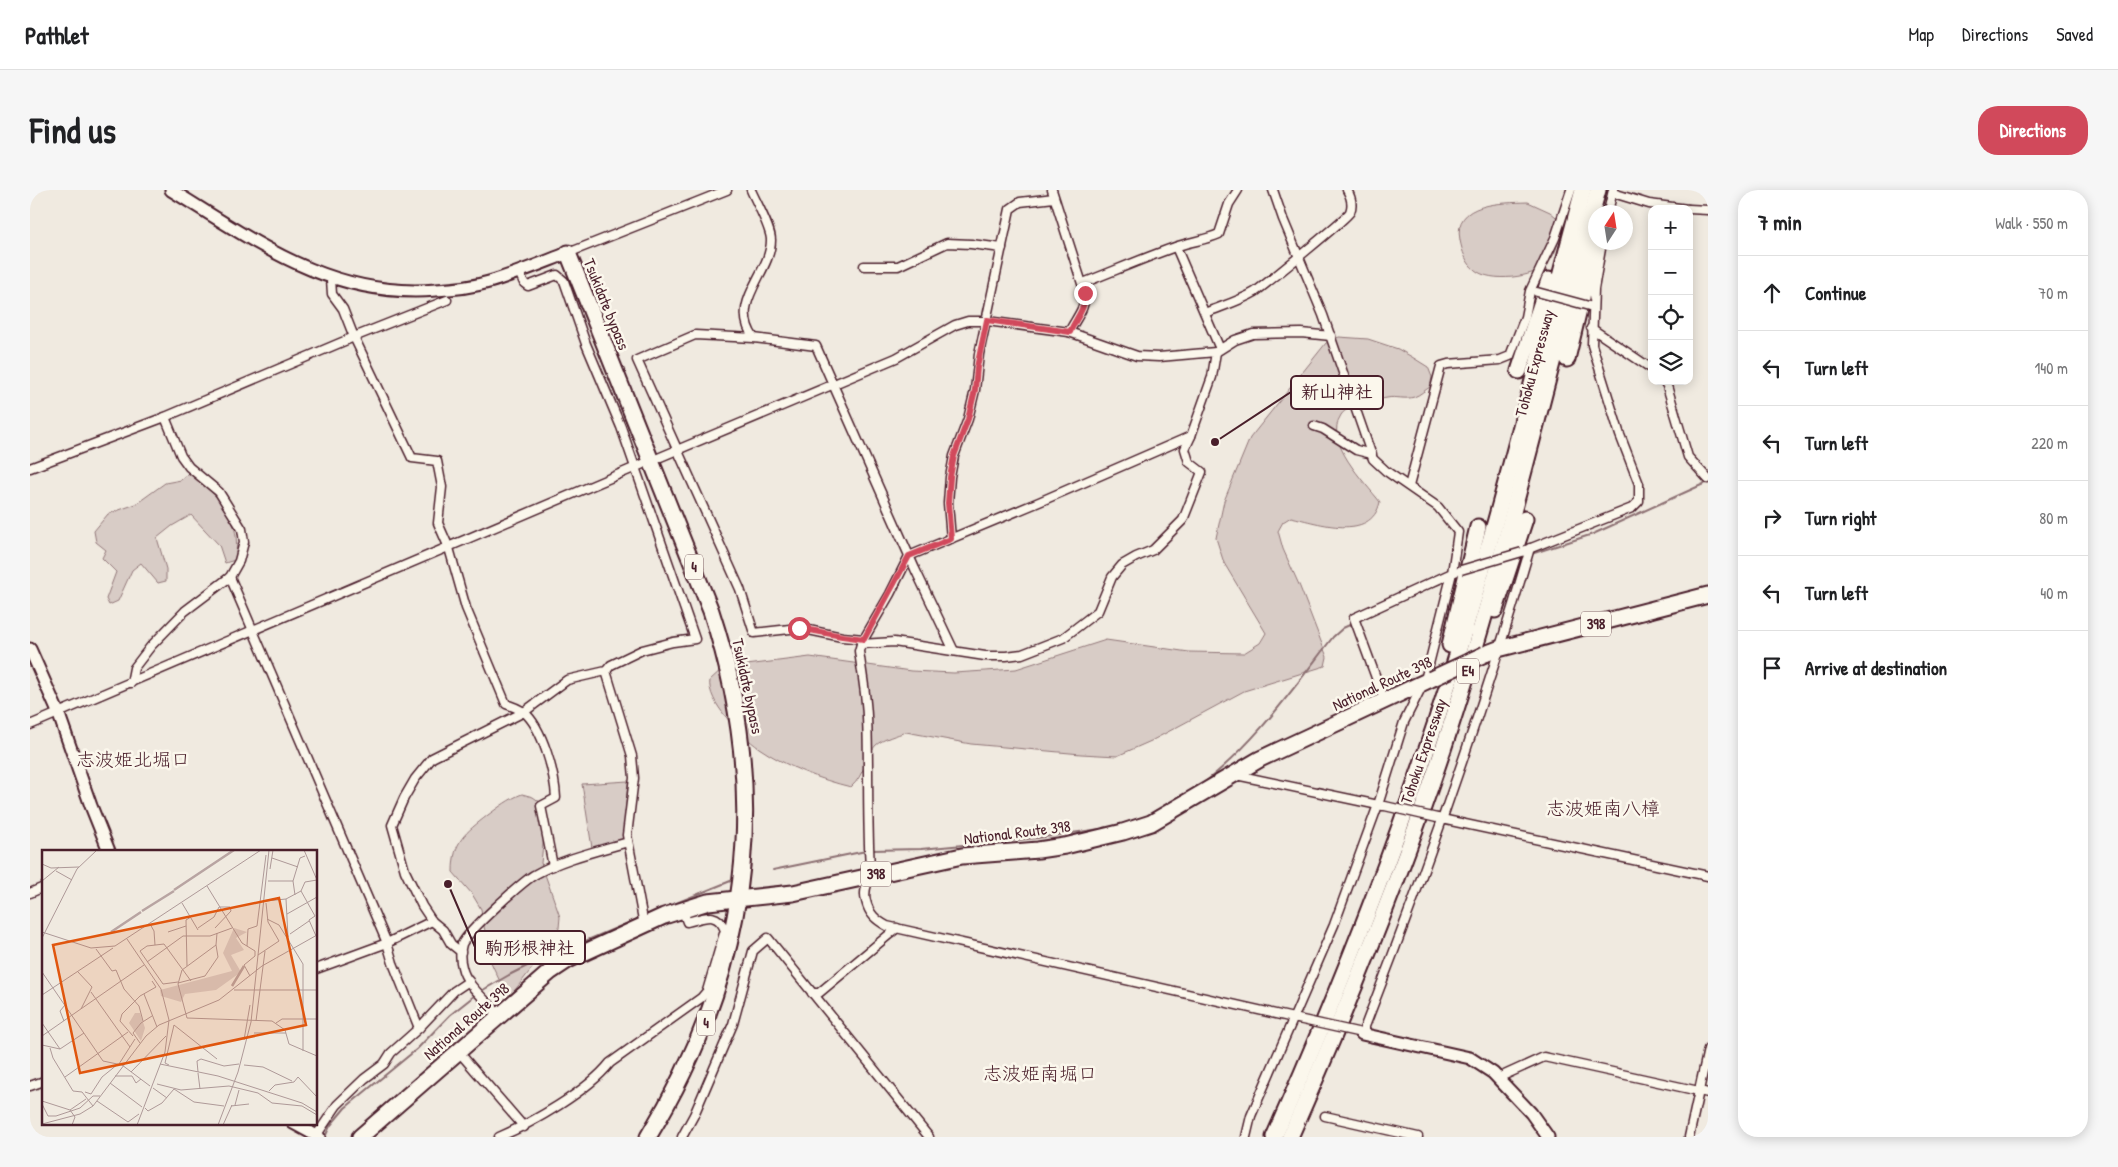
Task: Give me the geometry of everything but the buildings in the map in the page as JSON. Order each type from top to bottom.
[{"type":"highway","points":[[1519,371],[1582,190]]},
{"type":"highway","name":"Tohoku Expressway","points":[[1274,1137],[1320,1034],[1373,902],[1429,744],[1499,508],[1582,190]]},
{"type":"highway","points":[[1603,205],[1607,191]]},
{"type":"highway","name":"Tohoku Expressway","points":[[1290,1137],[1334,1038],[1386,907],[1449,731],[1607,191]]},
{"type":"highway","points":[[1567,359],[1593,250]]},
{"type":"highway","name":"Tsukidate bypass","points":[[568,253],[701,583],[728,663],[741,738],[746,794],[744,848],[738,899],[727,955],[707,1022],[678,1085],[648,1137]]},
{"type":"highway","points":[[1449,731],[1468,686],[1526,520]]},
{"type":"highway","points":[[1429,744],[1478,527]]},
{"type":"highway","name":"National Route 398","points":[[360,1137],[499,1015],[556,968],[643,922],[708,902],[793,893],[962,856],[1038,850],[1124,832],[1151,823],[1236,775],[1260,759],[1492,652],[1708,595]]},
{"type":"street","points":[[171,190],[295,264],[331,278],[373,288],[410,292],[468,287],[519,272],[727,190]]},
{"type":"street","points":[[751,190],[771,238],[764,265],[748,299],[747,324],[754,338]]},
{"type":"street","points":[[1083,283],[1192,241],[1207,239],[1219,234],[1229,204],[1238,190]]},
{"type":"street","points":[[1246,1137],[1252,1116],[1296,1018],[1382,806],[1404,722],[1428,680],[1451,578],[1458,532],[1438,507],[1386,471],[1373,459],[1331,336],[1300,255],[1283,219],[1274,190]]},
{"type":"street","points":[[1205,312],[1240,300],[1256,291],[1350,213],[1352,204],[1347,190]]},
{"type":"street","points":[[1409,486],[1441,366],[1500,360],[1510,356],[1555,238],[1571,190]]},
{"type":"street","points":[[1608,205],[1607,191],[1656,205]]},
{"type":"street","points":[[951,539],[948,503],[954,456],[968,419],[975,390],[977,367],[1010,209],[1020,202],[1053,194],[1083,283],[1086,304],[1073,322],[1070,332]]},
{"type":"street","points":[[1693,209],[1708,210]]},
{"type":"street","points":[[864,266],[898,266],[947,243],[1002,248]]},
{"type":"street","points":[[954,651],[909,556],[816,346],[754,338],[695,335],[637,360],[740,589],[754,633],[799,628],[863,642],[894,642],[985,656],[1022,654],[1063,638],[1098,612],[1112,577],[1122,565],[1153,550],[1183,520],[1202,472],[1189,462],[1186,449],[1212,377],[1218,351],[1205,312],[1176,247]]},
{"type":"street","points":[[1384,702],[1354,618],[1384,603],[1451,578],[1461,570],[1522,552],[1632,508],[1639,500],[1639,484],[1620,435],[1594,353],[1591,306],[1601,250]]},
{"type":"street","points":[[461,952],[451,944],[443,930],[432,921],[422,906],[405,870],[392,826],[396,814],[415,780],[432,758],[524,712],[567,680],[606,670],[642,650],[673,642],[695,639],[621,427],[586,344],[562,278],[554,276],[528,286],[524,283],[519,272]]},
{"type":"street","points":[[331,278],[332,294],[343,309],[354,337],[412,458],[437,461],[442,487],[438,523],[449,548],[466,608],[506,704],[524,712],[534,726],[548,754],[556,798],[541,806],[553,866]]},
{"type":"street","points":[[1534,292],[1591,306]]},
{"type":"street","points":[[30,468],[165,417],[447,300]]},
{"type":"street","points":[[658,458],[896,358],[955,325],[968,321],[987,320],[1070,332],[1137,356],[1159,358],[1218,351],[1235,340],[1253,334],[1301,333],[1331,336]]},
{"type":"street","points":[[1591,328],[1648,366]]},
{"type":"street","points":[[1666,385],[1688,457],[1707,478]]},
{"type":"street","points":[[130,683],[134,668],[151,646],[185,611],[230,577],[244,542],[242,529],[219,492],[189,467],[180,456],[165,417]]},
{"type":"street","points":[[1314,426],[1323,429],[1356,450],[1372,454]]},
{"type":"street","points":[[1191,436],[909,556],[859,651],[866,714],[871,876],[864,889],[868,910],[875,919],[887,926],[1470,1058],[1498,1078],[1531,1113],[1548,1137]]},
{"type":"street","points":[[30,725],[643,464]]},
{"type":"street","points":[[1359,1033],[1485,694],[1492,652],[1530,548]]},
{"type":"street","points":[[230,577],[387,943],[419,1028]]},
{"type":"street","points":[[30,649],[58,712],[109,850]]},
{"type":"street","points":[[606,670],[632,756],[634,778],[629,811],[628,842],[643,922]]},
{"type":"street","points":[[1236,775],[1708,876]]},
{"type":"street","points":[[499,1015],[469,981],[462,969],[461,952],[467,938],[500,904],[533,876],[553,866],[628,842]]},
{"type":"street","points":[[30,893],[42,889]]},
{"type":"street","points":[[499,1137],[524,1127],[600,1076],[610,1063],[701,998],[707,990],[725,930],[722,922],[714,917],[704,917],[687,922],[682,909]]},
{"type":"street","points":[[318,968],[387,943],[432,921]]},
{"type":"street","points":[[812,992],[819,993],[897,928]]},
{"type":"street","points":[[682,1137],[694,1115],[733,1024],[753,951],[768,938],[929,1137]]},
{"type":"street","points":[[295,1124],[313,1136],[337,1105],[364,1079],[384,1064],[391,1053],[419,1028],[450,994],[469,981]]},
{"type":"street","points":[[1690,1137],[1708,1049]]},
{"type":"street","points":[[458,1051],[524,1127]]},
{"type":"street","points":[[1498,1078],[1544,1057],[1708,1093]]},
{"type":"street","points":[[30,1086],[42,1082]]},
{"type":"street","points":[[1325,1116],[1418,1137]]},
{"type":"shaded area","points":[[1528,202],[1550,212],[1561,221],[1558,244],[1551,260],[1541,269],[1532,273],[1512,277],[1491,277],[1475,270],[1463,252],[1460,240],[1460,227],[1464,218],[1481,207],[1493,204]]},
{"type":"shaded area","points":[[1339,337],[1368,339],[1398,349],[1428,367],[1432,377],[1430,387],[1416,396],[1369,402],[1349,408],[1341,415],[1337,426],[1337,437],[1341,449],[1356,473],[1380,502],[1375,514],[1366,522],[1355,526],[1342,527],[1291,517],[1283,522],[1278,531],[1283,549],[1327,657],[1325,666],[1244,691],[1151,741],[1117,756],[971,744],[906,732],[886,739],[872,749],[859,777],[851,787],[804,772],[769,755],[735,727],[719,708],[710,689],[710,680],[723,668],[810,657],[911,671],[954,673],[1016,669],[1106,640],[1189,652],[1244,653],[1260,643],[1266,633],[1224,563],[1216,538],[1224,501],[1250,438],[1326,343]]},
{"type":"shaded area","points":[[189,473],[219,500],[232,521],[237,545],[235,560],[225,563],[219,545],[191,515],[172,526],[157,538],[166,569],[166,581],[158,583],[141,563],[132,570],[118,601],[109,605],[106,599],[116,572],[102,558],[106,550],[96,542],[94,531],[108,514],[136,504],[165,483],[181,480]]},
{"type":"shaded area","points":[[628,781],[623,839],[592,848],[582,784]]},
{"type":"shaded area","points":[[522,794],[533,797],[544,805],[545,825],[541,863],[560,917],[559,928],[554,940],[508,999],[490,960],[481,909],[472,894],[453,872],[455,853],[458,845],[467,833],[500,806]]},
{"type":"waterway","points":[[1531,554],[1593,534],[1708,482]]},
{"type":"waterway","points":[[1431,587],[1447,581]]},
{"type":"waterway","points":[[1358,621],[1376,612]]},
{"type":"waterway","points":[[1201,785],[1238,752],[1272,716],[1333,637],[1343,628],[1354,623]]},
{"type":"waterway","points":[[871,850],[921,849],[1037,838],[1107,828]]},
{"type":"waterway","points":[[773,870],[866,851]]},
{"type":"waterway","points":[[644,916],[733,880]]},
{"type":"waterway","points":[[483,990],[533,963],[640,918]]},
{"type":"waterway","points":[[325,1137],[330,1126],[345,1108],[417,1049],[450,1015],[474,996]]},
{"type":"place","name":"新山神社","points":[[1215,442]]},
{"type":"place","name":"駒形根神社","points":[[448,884]]},
{"type":"district","name":"志波姫北堀口","points":[[133,759]]},
{"type":"district","name":"志波姫南八樟","points":[[1603,808]]},
{"type":"district","name":"志波姫南堀口","points":[[1040,1073]]},
{"type":"route","points":[[799,628],[864,639],[909,556],[951,539],[948,503],[950,477],[954,456],[968,419],[975,390],[979,354],[987,320],[1070,332],[1073,322],[1086,304],[1085,293]]}]
